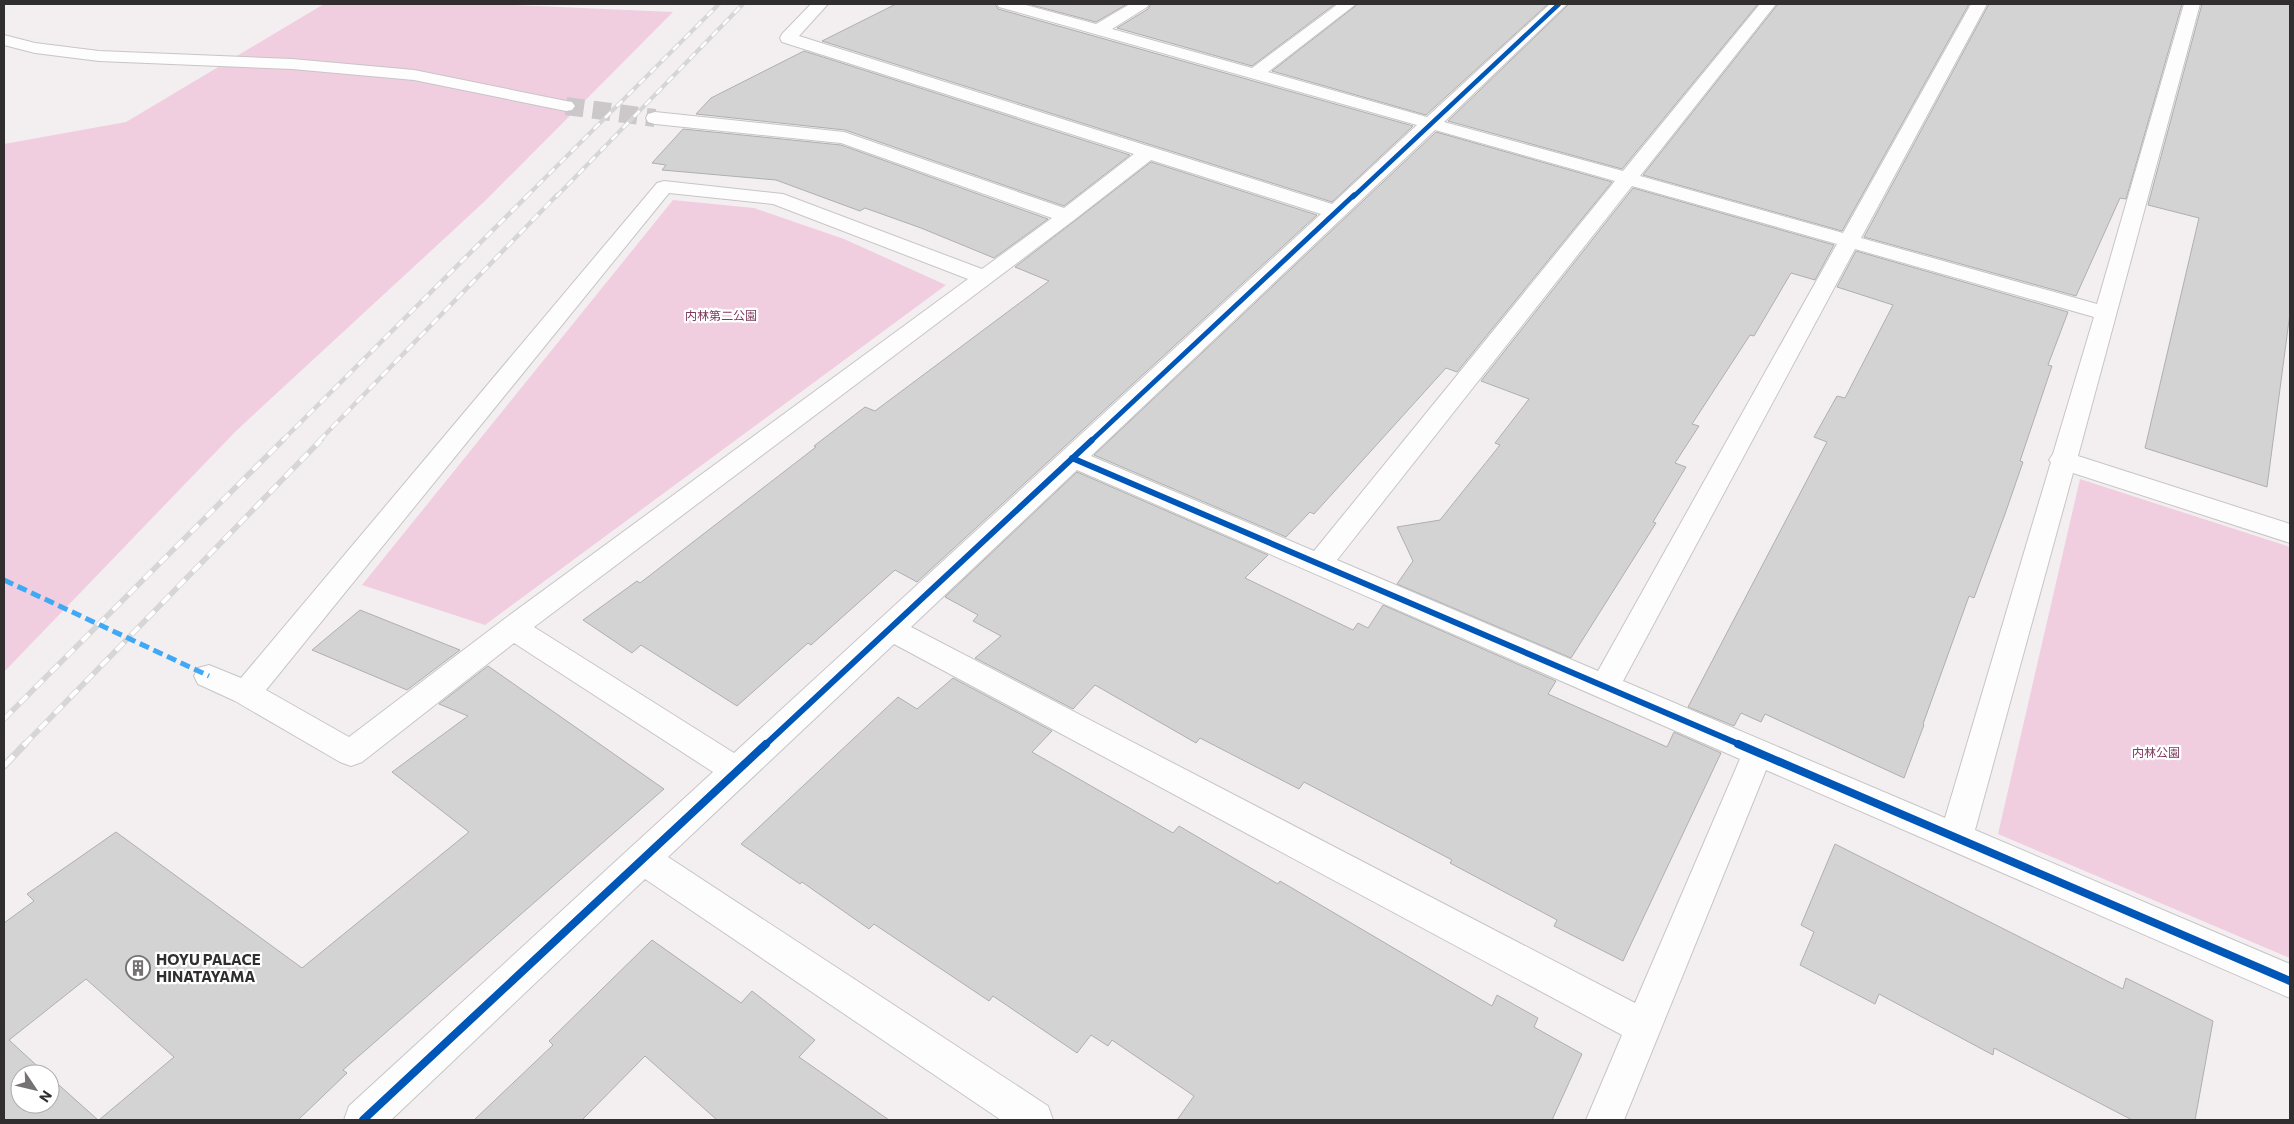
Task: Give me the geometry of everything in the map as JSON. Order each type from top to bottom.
[{"type":"street","points":[[820,4],[788,38],[1336,212]]},
{"type":"street","points":[[1006,4],[2106,313]]},
{"type":"street","points":[[1099,30],[1141,4]]},
{"type":"street","points":[[1255,74],[1348,4]]},
{"type":"street","points":[[363,1120],[1559,4]]},
{"type":"street","points":[[1319,564],[1768,4]]},
{"type":"street","points":[[1604,686],[1979,4]]},
{"type":"street","points":[[1956,838],[2192,4]]},
{"type":"street","points":[[4,40],[35,48],[98,56],[292,64],[414,75],[566,106]]},
{"type":"street","points":[[655,118],[844,138],[1067,216]]},
{"type":"street","points":[[209,676],[246,693],[352,753],[513,628],[1067,216],[1149,152]]},
{"type":"street","points":[[246,693],[664,187],[776,198],[983,278]]},
{"type":"street","points":[[1072,458],[2290,980]]},
{"type":"street","points":[[2062,460],[2290,534]]},
{"type":"street","points":[[513,628],[737,771]]},
{"type":"street","points":[[889,628],[1644,1027]]},
{"type":"street","points":[[1606,1120],[1758,752]]},
{"type":"street","points":[[643,859],[1034,1120]]},
{"type":"green space","points":[[324,4],[492,4],[673,12],[485,201],[236,431],[4,672],[4,144],[126,122]]},
{"type":"green space","name":"内林第二公園","points":[[673,200],[754,208],[844,239],[946,285],[485,625],[362,585]]},
{"type":"green space","name":"内林公園","points":[[2080,479],[2290,547],[2290,958],[1998,834]]},
{"type":"building","points":[[896,4],[995,4],[998,9],[1413,126],[1332,202],[822,41]]},
{"type":"building","points":[[1028,4],[1127,4],[1096,22]]},
{"type":"building","points":[[1151,4],[1335,4],[1252,66],[1117,28],[1148,9]]},
{"type":"building","points":[[1358,4],[1548,4],[1426,115],[1272,71]]},
{"type":"building","points":[[1569,4],[1758,4],[1622,169],[1448,121]]},
{"type":"building","points":[[1778,4],[1969,4],[1842,231],[1643,175]]},
{"type":"building","points":[[1989,4],[2182,4],[2126,199],[2120,198],[2076,296],[1864,237]]},
{"type":"building","points":[[2202,4],[2290,4],[2290,313],[2267,487],[2145,448],[2199,218],[2148,205]]},
{"type":"building","points":[[804,51],[1130,155],[1064,206],[845,130],[696,114],[711,98]]},
{"type":"building","points":[[683,129],[841,145],[1048,219],[994,258],[921,228],[865,208],[860,211],[776,180],[662,170],[666,165],[652,163]]},
{"type":"building","points":[[1436,132],[1612,182],[1457,372],[1446,368],[1314,514],[1310,512],[1286,537],[1094,455]]},
{"type":"building","points":[[1151,162],[1317,215],[917,582],[895,570],[811,645],[808,643],[737,706],[641,645],[632,653],[583,620],[637,581],[640,583],[865,407],[875,411],[1049,281],[1015,267]]},
{"type":"building","points":[[1633,188],[1834,245],[1815,280],[1791,273],[1754,336],[1750,335],[1692,424],[1699,426],[1675,463],[1686,467],[1653,522],[1656,523],[1571,658],[1397,584],[1413,561],[1397,527],[1440,520],[1500,445],[1495,443],[1529,399],[1481,381]]},
{"type":"building","points":[[1856,251],[2068,312],[2048,365],[2052,366],[2020,461],[2023,462],[2005,514],[1974,598],[1969,596],[1904,778],[1765,714],[1761,722],[1741,713],[1734,726],[1688,707],[1827,442],[1814,437],[1837,396],[1845,398],[1893,305],[1837,287]]},
{"type":"building","points":[[1077,472],[1268,555],[1245,578],[1353,630],[1358,623],[1368,628],[1383,605],[1556,681],[1548,694],[1667,747],[1674,732],[1721,753],[1623,961],[1554,926],[1557,920],[1450,863],[1452,860],[1304,782],[1299,789],[1200,738],[1196,743],[1095,685],[1073,709],[975,658],[1001,636],[973,621],[978,615],[945,597]]},
{"type":"building","points":[[360,610],[460,650],[407,690],[312,650]]},
{"type":"building","points":[[488,666],[664,789],[343,1070],[347,1073],[298,1120],[99,1120],[174,1057],[86,979],[9,1040],[35,1064],[10,1064],[10,1114],[60,1114],[60,1086],[98,1120],[4,1120],[4,923],[34,901],[27,894],[116,832],[302,968],[469,832],[392,772],[468,716],[439,704]]},
{"type":"building","points":[[953,678],[1052,731],[1032,752],[1173,833],[1179,826],[1278,884],[1280,881],[1492,1006],[1497,995],[1538,1018],[1534,1027],[1582,1054],[1552,1120],[1177,1120],[1194,1096],[1112,1040],[1108,1046],[1091,1035],[1077,1053],[993,996],[989,1001],[874,924],[869,929],[802,882],[800,884],[741,844],[898,697],[917,709]]},
{"type":"building","points":[[1835,844],[2123,989],[2126,978],[2213,1021],[2195,1120],[2132,1120],[1994,1048],[1993,1055],[1879,994],[1875,1004],[1800,965],[1814,932],[1801,925]]},
{"type":"building","points":[[652,940],[741,1003],[752,991],[815,1040],[799,1057],[889,1120],[717,1120],[645,1056],[582,1120],[474,1120],[553,1045],[549,1041]]},
{"type":"tunnel","points":[[566,106],[655,118]]},
{"type":"railway","points":[[4,719],[719,4]]},
{"type":"railway","points":[[556,197],[743,4]]},
{"type":"railway","points":[[319,441],[557,195]]},
{"type":"railway","points":[[24,745],[321,440]]},
{"type":"railway","points":[[4,766],[25,744]]},
{"type":"marked path","points":[[4,580],[209,676]]},
{"type":"cycle path","points":[[363,1120],[1559,4]]},
{"type":"cycle path","points":[[1072,458],[2290,981]]},
{"type":"place","name":"HOYU PALACE HINATAYAMA","points":[[138,968]]}]
